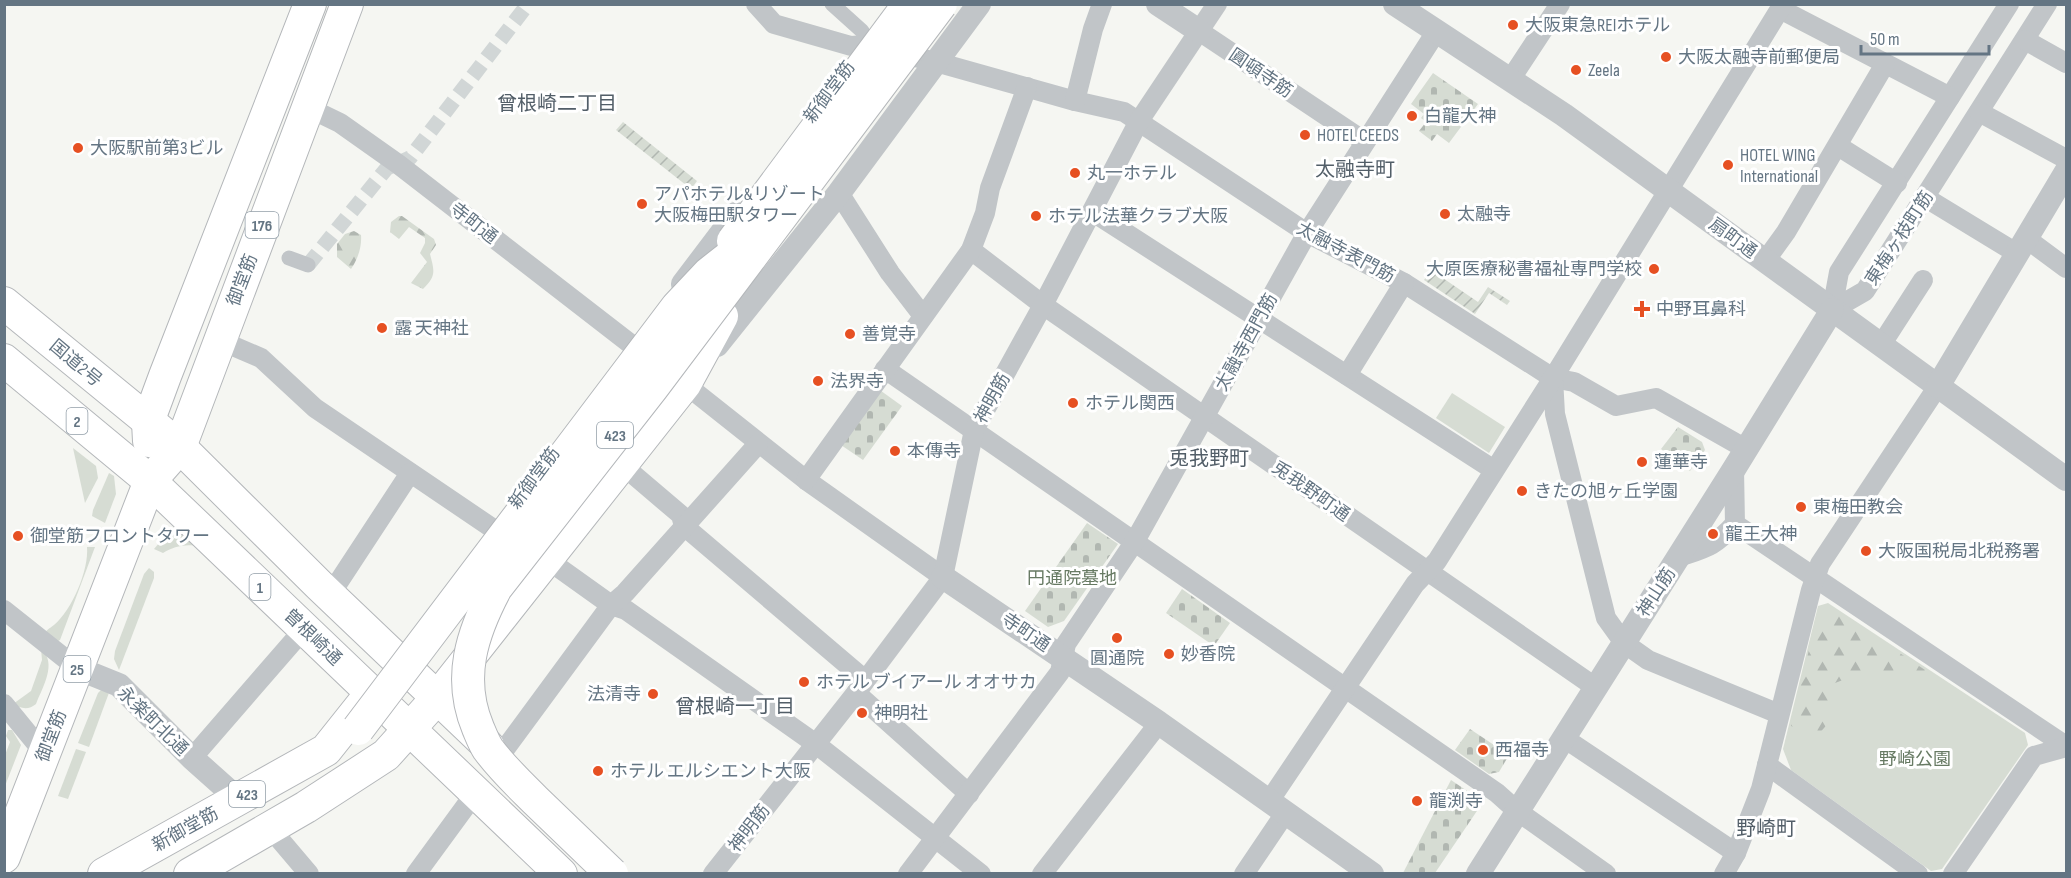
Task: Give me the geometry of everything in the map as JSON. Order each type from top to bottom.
[{"type":"highway","name":"御堂筋","points":[[150,481],[148,422],[310,4]]},
{"type":"highway","name":"御堂筋","points":[[4,857],[150,481],[180,447],[347,4]]},
{"type":"highway","points":[[635,348],[732,242],[909,4]]},
{"type":"highway","name":"423","points":[[591,873],[476,762],[464,740],[454,714],[450,660],[462,619],[503,555],[923,4]]},
{"type":"highway","name":"423","points":[[612,873],[504,769],[486,747],[474,719],[469,698],[467,676],[473,638],[496,588],[653,387],[941,4]]},
{"type":"highway","points":[[685,384],[722,316],[956,4]]},
{"type":"highway","name":"423","points":[[142,873],[229,826],[304,779],[332,756],[358,729],[677,307],[709,273],[838,175],[966,4]]},
{"type":"highway","name":"国道2号","points":[[4,303],[148,422]]},
{"type":"highway","name":"新御堂筋","points":[[104,873],[326,750],[419,632],[586,408],[635,348]]},
{"type":"highway","name":"曽根崎通","points":[[4,360],[150,481],[561,873]]},
{"type":"highway","name":"423","points":[[190,873],[270,828],[386,755],[438,697],[685,384]]},
{"type":"highway","points":[[148,422],[180,447]]},
{"type":"highway","name":"1","points":[[180,447],[500,757],[627,873]]},
{"type":"highway","points":[[328,590],[384,635],[396,640],[419,632]]},
{"type":"street","points":[[756,4],[774,24],[851,46],[863,38],[832,4]]},
{"type":"street","name":"新御堂筋","points":[[635,348],[863,38],[897,4]]},
{"type":"street","points":[[685,384],[839,193],[979,4]]},
{"type":"street","points":[[1075,101],[1102,4]]},
{"type":"street","name":"圓頓寺筋","points":[[1158,4],[1364,141]]},
{"type":"street","name":"神明筋","points":[[712,873],[816,744],[943,577],[974,430],[1093,212],[1139,121],[1217,4]]},
{"type":"street","name":"扇町通","points":[[1395,4],[1427,19],[1510,80],[1564,115],[2067,479]]},
{"type":"street","points":[[1510,80],[1560,4]]},
{"type":"street","name":"東梅ヶ枝町筋","points":[[1832,310],[1839,272],[2009,4]]},
{"type":"street","name":"東梅ヶ枝町筋","points":[[1832,310],[1865,291],[2047,4]]},
{"type":"street","points":[[1244,873],[1278,806],[1345,688],[1415,584],[1437,561],[1782,7],[1950,97]]},
{"type":"street","name":"太融寺西門筋","points":[[908,873],[1060,672],[1066,644],[1135,541],[1307,233],[1364,141],[1427,19]]},
{"type":"street","name":"太融寺表門筋","points":[[863,38],[936,62],[1075,101],[1124,112],[1307,233],[1404,283],[1553,378],[1574,382],[1616,406],[1656,398],[1740,459]]},
{"type":"street","points":[[2025,40],[2067,63]]},
{"type":"street","points":[[1765,261],[1786,232],[1885,64]]},
{"type":"street","points":[[806,480],[971,250],[990,188],[1027,87]]},
{"type":"street","name":"寺町通","points":[[307,107],[340,123],[398,164],[635,348],[685,384],[806,480],[1372,873]]},
{"type":"street","points":[[1979,112],[2067,159]]},
{"type":"street","points":[[1838,146],[1897,183]]},
{"type":"street","points":[[1724,873],[1736,853],[1761,789],[1820,564],[1938,386],[2067,172]]},
{"type":"street","points":[[839,193],[890,273],[923,316]]},
{"type":"street","points":[[1926,198],[2067,268]]},
{"type":"street","points":[[1093,212],[1494,470]]},
{"type":"street","name":"兎我野町通","points":[[971,250],[1043,305],[1595,687]]},
{"type":"street","points":[[289,258],[308,265]]},
{"type":"street","points":[[1881,345],[1923,280]]},
{"type":"street","points":[[1347,375],[1404,283]]},
{"type":"street","name":"神山筋","points":[[1478,873],[1679,557],[1832,310]]},
{"type":"street","points":[[219,340],[261,358],[315,408],[495,530]]},
{"type":"street","points":[[885,369],[1497,793],[1516,810],[1606,873]]},
{"type":"street","points":[[1553,378],[1555,414],[1606,618],[1624,643],[1648,660],[1779,714]]},
{"type":"street","points":[[500,757],[611,605],[625,593],[758,444]]},
{"type":"street","points":[[1679,557],[1717,543],[1735,524],[1740,459]]},
{"type":"street","points":[[621,464],[681,514],[684,526],[860,686],[969,794]]},
{"type":"street","points":[[328,590],[410,473]]},
{"type":"street","points":[[1735,524],[2067,746]]},
{"type":"street","points":[[548,560],[611,605],[626,610],[816,744],[981,873]]},
{"type":"street","name":"永楽町北通","points":[[4,610],[78,668],[119,685],[192,758],[238,799]]},
{"type":"street","points":[[192,758],[304,630]]},
{"type":"street","points":[[4,704],[44,753]]},
{"type":"street","points":[[1042,873],[1159,723]]},
{"type":"street","points":[[1564,738],[1736,853]]},
{"type":"street","points":[[1953,873],[2034,756],[2067,746]]},
{"type":"street","points":[[1767,765],[1918,873]]},
{"type":"street","points":[[416,873],[476,792]]},
{"type":"street","points":[[270,828],[309,873]]},
{"type":"green space","points":[[1433,73],[1478,104],[1449,143],[1437,134],[1432,141],[1419,131],[1426,122],[1421,118],[1424,114],[1411,104]]},
{"type":"green space","points":[[623,122],[697,181],[691,189],[616,130]]},
{"type":"green space","points":[[399,216],[434,239],[436,245],[430,254],[433,269],[431,280],[423,289],[411,283],[427,262],[420,253],[425,238],[409,227],[399,239],[390,232],[391,222]]},
{"type":"green space","points":[[354,231],[361,235],[361,244],[358,257],[351,269],[337,257],[337,244],[345,234]]},
{"type":"green space","points":[[1431,270],[1478,302],[1488,287],[1510,301],[1507,305],[1489,293],[1475,314],[1424,280]]},
{"type":"green space","points":[[877,388],[902,406],[863,460],[838,443]]},
{"type":"green space","points":[[1452,393],[1505,427],[1489,453],[1436,418]]},
{"type":"green space","points":[[1678,427],[1702,442],[1705,450],[1690,471],[1661,449]]},
{"type":"green space","points":[[73,448],[96,466],[98,478],[85,503]]},
{"type":"green space","points":[[109,473],[114,476],[116,494],[105,523],[92,516]]},
{"type":"green space","name":"円通院墓地","points":[[1087,523],[1118,544],[1064,621],[1048,627],[1025,611]]},
{"type":"green space","points":[[177,534],[188,537],[200,547],[181,546],[163,553],[154,549],[165,536]]},
{"type":"green space","points":[[87,547],[95,547],[60,640],[56,642],[44,635],[61,618],[73,600],[85,567]]},
{"type":"green space","points":[[149,568],[154,572],[154,578],[119,670],[114,659],[115,651],[144,574]]},
{"type":"green space","points":[[1182,589],[1230,623],[1214,646],[1166,613]]},
{"type":"green space","name":"野崎公園","points":[[1828,603],[2025,733],[2028,745],[1942,869],[1931,871],[1791,770],[1783,749],[1818,606]]},
{"type":"green space","points":[[1840,613],[1925,670],[1918,680],[1898,667],[1883,679],[1866,671],[1830,685],[1831,720],[1817,736],[1791,726],[1816,620]]},
{"type":"green space","points":[[41,649],[48,661],[45,683],[36,704],[28,708],[19,707],[13,704],[31,691],[42,660]]},
{"type":"green space","points":[[102,689],[110,690],[89,747],[78,743],[98,693]]},
{"type":"green space","points":[[1470,729],[1509,755],[1499,772],[1489,774],[1455,750]]},
{"type":"green space","points":[[8,730],[12,730],[21,745],[5,786],[5,755],[10,742],[6,736]]},
{"type":"green space","points":[[76,749],[86,752],[68,799],[58,796]]},
{"type":"green space","points":[[1451,780],[1479,799],[1481,805],[1435,873],[1403,873]]},
{"type":"tunnel","points":[[308,265],[387,168],[410,158],[528,4]]},
{"type":"place","name":"大阪東急REIホテル","points":[[1513,25]]},
{"type":"place","name":"大阪太融寺前郵便局","points":[[1666,57]]},
{"type":"place","name":"Zeela","points":[[1576,70]]},
{"type":"place","name":"白龍大神","points":[[1412,116]]},
{"type":"place","name":"HOTEL CEEDS","points":[[1305,135]]},
{"type":"place","name":"大阪駅前第3ビル","points":[[78,148]]},
{"type":"place","name":"HOTEL WING International","points":[[1728,165]]},
{"type":"place","name":"丸一ホテル","points":[[1075,173]]},
{"type":"place","name":"アパホテル&リゾート 大阪梅田駅タワー","points":[[642,204]]},
{"type":"place","name":"太融寺","points":[[1445,214]]},
{"type":"place","name":"ホテル法華クラブ大阪","points":[[1036,216]]},
{"type":"place","name":"大原医療秘書福祉専門学校","points":[[1654,269]]},
{"type":"place","name":"中野耳鼻科","points":[[1642,309]]},
{"type":"place","name":"露 天神社","points":[[382,328]]},
{"type":"place","name":"善覚寺","points":[[850,334]]},
{"type":"place","name":"法界寺","points":[[818,381]]},
{"type":"place","name":"ホテル関西","points":[[1073,403]]},
{"type":"place","name":"本傳寺","points":[[895,451]]},
{"type":"place","name":"蓮華寺","points":[[1642,462]]},
{"type":"place","name":"きたの旭ヶ丘学園","points":[[1522,491]]},
{"type":"place","name":"東梅田教会","points":[[1801,507]]},
{"type":"place","name":"龍王大神","points":[[1713,534]]},
{"type":"place","name":"御堂筋フロントタワー","points":[[18,536]]},
{"type":"place","name":"大阪国税局北税務署","points":[[1866,551]]},
{"type":"place","name":"圓通院","points":[[1117,638]]},
{"type":"place","name":"妙香院","points":[[1169,654]]},
{"type":"place","name":"ホテル ブイアール オオサカ","points":[[804,682]]},
{"type":"place","name":"法清寺","points":[[653,694]]},
{"type":"place","name":"神明社","points":[[862,713]]},
{"type":"place","name":"西福寺","points":[[1483,750]]},
{"type":"place","name":"ホテル エルシエント大阪","points":[[598,771]]},
{"type":"place","name":"龍渕寺","points":[[1417,801]]},
{"type":"district","name":"曾根崎二丁目","points":[[557,103]]},
{"type":"district","name":"太融寺町","points":[[1355,169]]},
{"type":"district","name":"兎我野町","points":[[1209,458]]},
{"type":"district","name":"曾根崎一丁目","points":[[735,706]]},
{"type":"district","name":"野崎町","points":[[1766,828]]}]
